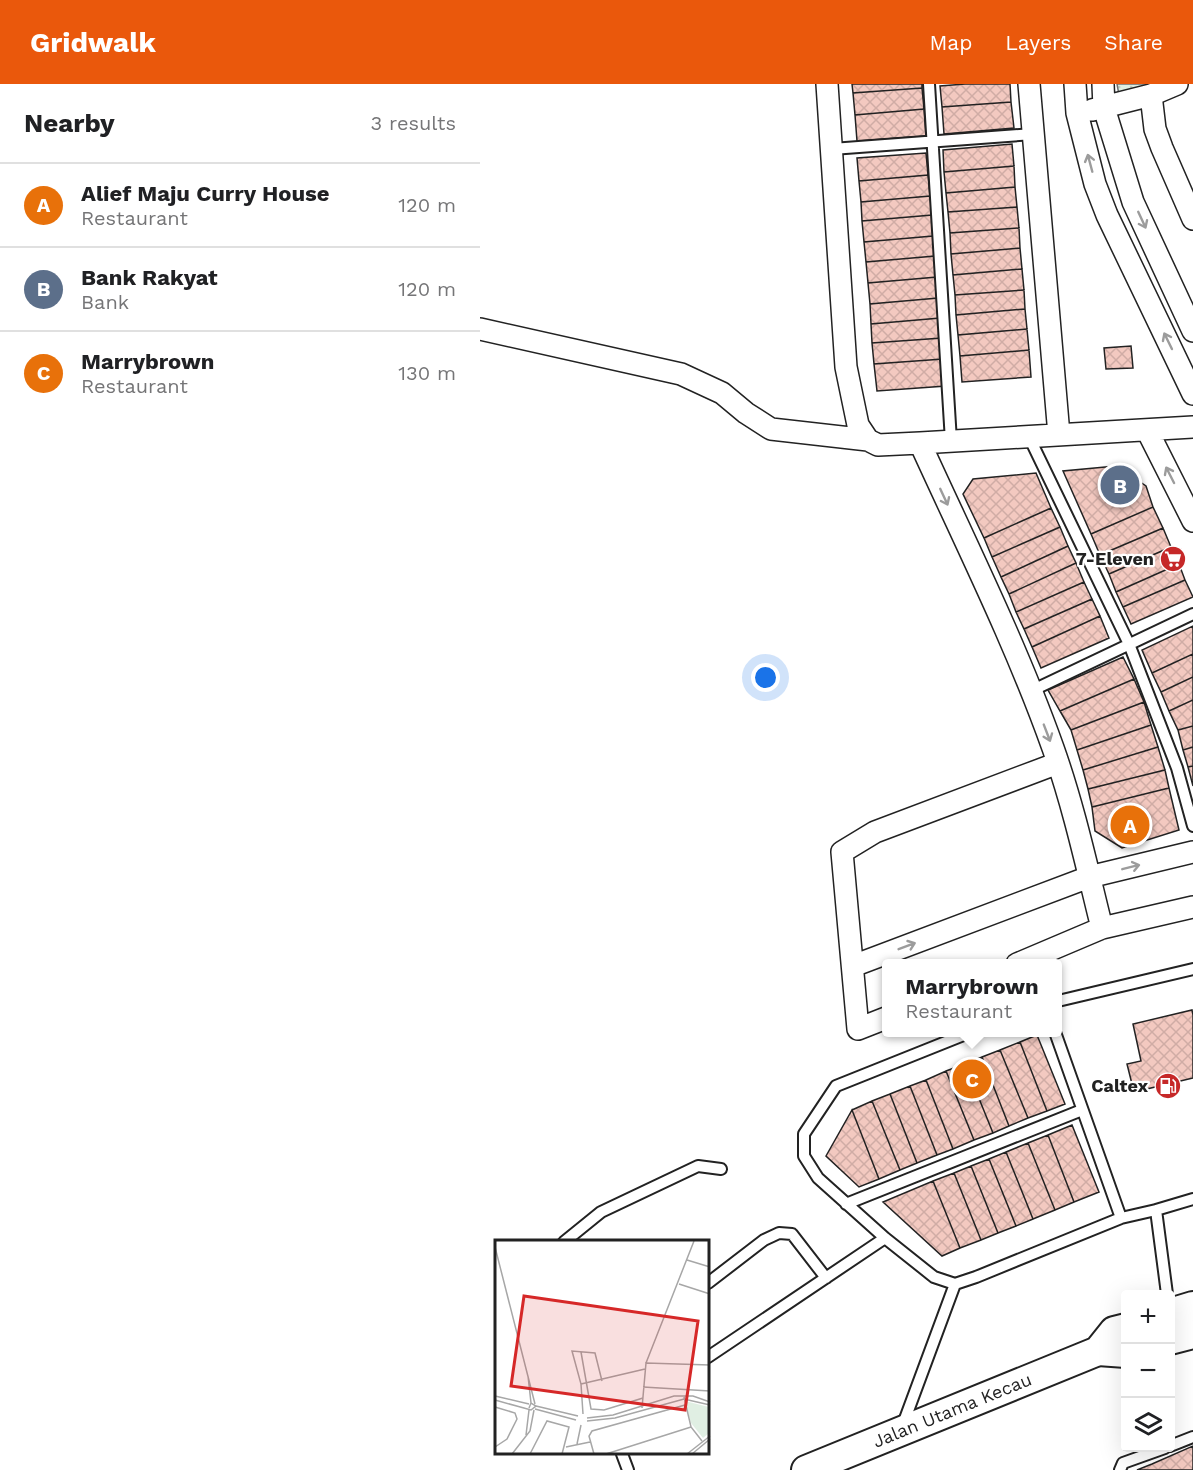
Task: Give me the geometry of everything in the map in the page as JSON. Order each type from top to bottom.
[{"type":"street","points":[[826,84],[846,367],[858,425],[868,440]]},
{"type":"street","points":[[1029,84],[1059,435]]},
{"type":"street","points":[[1075,84],[1077,113],[1095,184],[1107,216],[1193,394]]},
{"type":"street","points":[[1103,84],[1104,108],[1133,202],[1193,332]]},
{"type":"street","points":[[1077,113],[1104,108],[1151,89],[1177,84]]},
{"type":"street","points":[[1151,89],[1155,129],[1193,219]]},
{"type":"street","points":[[480,329],[681,374],[722,393],[746,413],[771,429],[868,440],[878,445],[1193,427]]},
{"type":"street","points":[[1148,430],[1193,521]]},
{"type":"street","points":[[920,443],[1031,691],[1066,789],[1102,928]]},
{"type":"street","points":[[882,1020],[858,1029],[842,852],[875,832],[1058,763]]},
{"type":"street","points":[[853,966],[1089,877],[1193,852]]},
{"type":"street","points":[[1031,959],[1102,928],[1193,907]]},
{"type":"street","points":[[1175,1311],[1193,1306]]},
{"type":"street","name":"Jalan Utama Kecau","points":[[806,1470],[1112,1352],[1114,1331],[1121,1329]]},
{"type":"street","points":[[1175,1339],[1193,1334]]},
{"type":"lane","points":[[929,84],[951,441]]},
{"type":"lane","points":[[831,149],[1033,135]]},
{"type":"lane","points":[[1029,437],[1129,644],[1177,768],[1193,826]]},
{"type":"lane","points":[[1031,691],[1193,614]]},
{"type":"lane","points":[[1062,1000],[1193,969]]},
{"type":"lane","points":[[958,1037],[836,1086],[804,1134],[804,1156],[818,1178],[885,1238],[934,1277],[955,1284],[1120,1218],[1193,1199]]},
{"type":"lane","points":[[1056,1037],[1120,1218]]},
{"type":"lane","points":[[846,1204],[1082,1110]]},
{"type":"lane","points":[[566,1240],[601,1212],[698,1166],[721,1169]]},
{"type":"lane","points":[[1156,1210],[1166,1290]]},
{"type":"lane","points":[[710,1281],[764,1240],[778,1233],[792,1234],[826,1278]]},
{"type":"lane","points":[[710,1356],[885,1238]]},
{"type":"lane","points":[[900,1432],[955,1284]]},
{"type":"lane","points":[[1175,1444],[1193,1437]]},
{"type":"lane","points":[[1120,1470],[1123,1463],[1155,1452]]},
{"type":"lane","points":[[622,1455],[628,1470]]},
{"type":"green space","points":[[1117,84],[1158,84],[1119,95]]},
{"type":"building","points":[[852,84],[922,84],[922,88],[853,93]]},
{"type":"building","points":[[1010,84],[1011,102],[942,107],[940,86]]},
{"type":"building","points":[[922,88],[924,109],[855,115],[853,93]]},
{"type":"building","points":[[1011,102],[1014,128],[944,134],[942,107]]},
{"type":"building","points":[[924,109],[926,136],[857,141],[855,115]]},
{"type":"building","points":[[1012,144],[1014,166],[944,172],[943,150]]},
{"type":"building","points":[[926,153],[928,175],[859,181],[857,158]]},
{"type":"building","points":[[1014,166],[1015,187],[946,193],[944,172]]},
{"type":"building","points":[[928,175],[930,196],[861,202],[859,181]]},
{"type":"building","points":[[1015,187],[1017,207],[948,212],[946,193]]},
{"type":"building","points":[[930,196],[932,215],[862,221],[861,202]]},
{"type":"building","points":[[1017,207],[1019,228],[950,233],[948,212]]},
{"type":"building","points":[[932,215],[933,236],[864,242],[862,221]]},
{"type":"building","points":[[1019,228],[1020,248],[951,254],[950,233]]},
{"type":"building","points":[[933,236],[935,256],[866,262],[864,242]]},
{"type":"building","points":[[1020,248],[1022,269],[953,275],[951,254]]},
{"type":"building","points":[[935,256],[937,277],[868,283],[866,262]]},
{"type":"building","points":[[1022,269],[1024,290],[955,295],[953,275]]},
{"type":"building","points":[[937,277],[938,298],[870,304],[868,283]]},
{"type":"building","points":[[1024,290],[1025,309],[956,315],[955,295]]},
{"type":"building","points":[[938,298],[940,318],[871,324],[870,304]]},
{"type":"building","points":[[1025,309],[1027,329],[958,335],[956,315]]},
{"type":"building","points":[[940,318],[942,338],[872,343],[871,324]]},
{"type":"building","points":[[1027,329],[1029,350],[960,356],[958,335]]},
{"type":"building","points":[[942,338],[943,359],[874,364],[872,343]]},
{"type":"building","points":[[1131,346],[1133,368],[1106,369],[1104,348]]},
{"type":"building","points":[[1029,350],[1031,377],[962,382],[960,356]]},
{"type":"building","points":[[943,359],[946,386],[877,391],[874,364]]},
{"type":"building","points":[[1116,466],[1146,486],[1153,507],[1091,534],[1063,471]]},
{"type":"building","points":[[1036,473],[1051,508],[984,538],[963,494],[973,479]]},
{"type":"building","points":[[1153,507],[1163,528],[1100,555],[1091,534]]},
{"type":"building","points":[[1051,508],[1060,527],[992,557],[984,538]]},
{"type":"building","points":[[1060,527],[1068,546],[1001,577],[992,557]]},
{"type":"building","points":[[1163,528],[1171,547],[1109,574],[1100,555]]},
{"type":"building","points":[[1068,546],[1076,563],[1009,594],[1001,577]]},
{"type":"building","points":[[1171,547],[1179,564],[1116,592],[1109,574]]},
{"type":"building","points":[[1076,563],[1084,582],[1016,612],[1009,594]]},
{"type":"building","points":[[1179,564],[1185,580],[1123,607],[1116,592]]},
{"type":"building","points":[[1185,580],[1193,597],[1131,624],[1123,607]]},
{"type":"building","points":[[1084,582],[1092,599],[1024,629],[1016,612]]},
{"type":"building","points":[[1092,599],[1100,616],[1032,647],[1024,629]]},
{"type":"building","points":[[1100,616],[1109,638],[1041,668],[1032,647]]},
{"type":"building","points":[[1193,626],[1193,654],[1152,673],[1142,650]]},
{"type":"building","points":[[1193,654],[1193,677],[1161,692],[1152,673]]},
{"type":"building","points":[[1123,657],[1134,679],[1060,711],[1048,690]]},
{"type":"building","points":[[1193,677],[1193,700],[1169,711],[1161,692]]},
{"type":"building","points":[[1134,679],[1144,702],[1071,730],[1060,711]]},
{"type":"building","points":[[1193,700],[1193,726],[1178,730],[1169,711]]},
{"type":"building","points":[[1144,702],[1151,725],[1077,750],[1071,730]]},
{"type":"building","points":[[1151,725],[1158,747],[1083,770],[1077,750]]},
{"type":"building","points":[[1193,726],[1193,747],[1183,750],[1178,730]]},
{"type":"building","points":[[1158,747],[1165,770],[1088,789],[1083,770]]},
{"type":"building","points":[[1193,747],[1193,766],[1188,767],[1183,750]]},
{"type":"building","points":[[1193,766],[1193,786],[1188,767]]},
{"type":"building","points":[[1165,770],[1169,788],[1092,807],[1088,789]]},
{"type":"building","points":[[1169,788],[1179,830],[1122,848],[1095,831],[1092,807]]},
{"type":"building","points":[[1192,1010],[1193,1078],[1134,1092],[1127,1064],[1141,1061],[1133,1024]]},
{"type":"building","points":[[1038,1037],[1065,1104],[1047,1111],[1020,1042]]},
{"type":"building","points":[[1020,1042],[1047,1111],[1028,1118],[1000,1050]]},
{"type":"building","points":[[1000,1050],[1028,1118],[1009,1126],[982,1057]]},
{"type":"building","points":[[982,1057],[1009,1126],[993,1133],[965,1064]]},
{"type":"building","points":[[965,1064],[993,1133],[974,1140],[946,1071]]},
{"type":"building","points":[[946,1071],[974,1140],[953,1149],[926,1080]]},
{"type":"building","points":[[926,1080],[953,1149],[937,1155],[910,1086]]},
{"type":"building","points":[[910,1086],[937,1155],[917,1163],[890,1094]]},
{"type":"building","points":[[890,1094],[917,1163],[900,1170],[872,1101]]},
{"type":"building","points":[[872,1101],[900,1170],[879,1179],[852,1110]]},
{"type":"building","points":[[852,1110],[879,1179],[859,1187],[826,1156]]},
{"type":"building","points":[[1072,1125],[1099,1192],[1074,1202],[1048,1135]]},
{"type":"building","points":[[1048,1135],[1074,1202],[1055,1210],[1028,1143]]},
{"type":"building","points":[[1028,1143],[1055,1210],[1033,1219],[1006,1152]]},
{"type":"building","points":[[1006,1152],[1033,1219],[1016,1226],[989,1159]]},
{"type":"building","points":[[989,1159],[1016,1226],[998,1233],[971,1166]]},
{"type":"building","points":[[971,1166],[998,1233],[981,1240],[954,1173]]},
{"type":"building","points":[[954,1173],[981,1240],[960,1248],[933,1181]]},
{"type":"building","points":[[933,1181],[960,1248],[942,1256],[883,1202]]},
{"type":"building","points":[[1193,1446],[1193,1470],[1137,1470],[1152,1464]]},
{"type":"place","name":"Bank Rakyat","points":[[1120,485]]},
{"type":"place","name":"7-Eleven","points":[[1173,559]]},
{"type":"place","name":"Alief Maju Curry House","points":[[1130,825]]},
{"type":"place","name":"Marrybrown","points":[[972,1079]]},
{"type":"place","name":"Caltex","points":[[1168,1086]]}]
